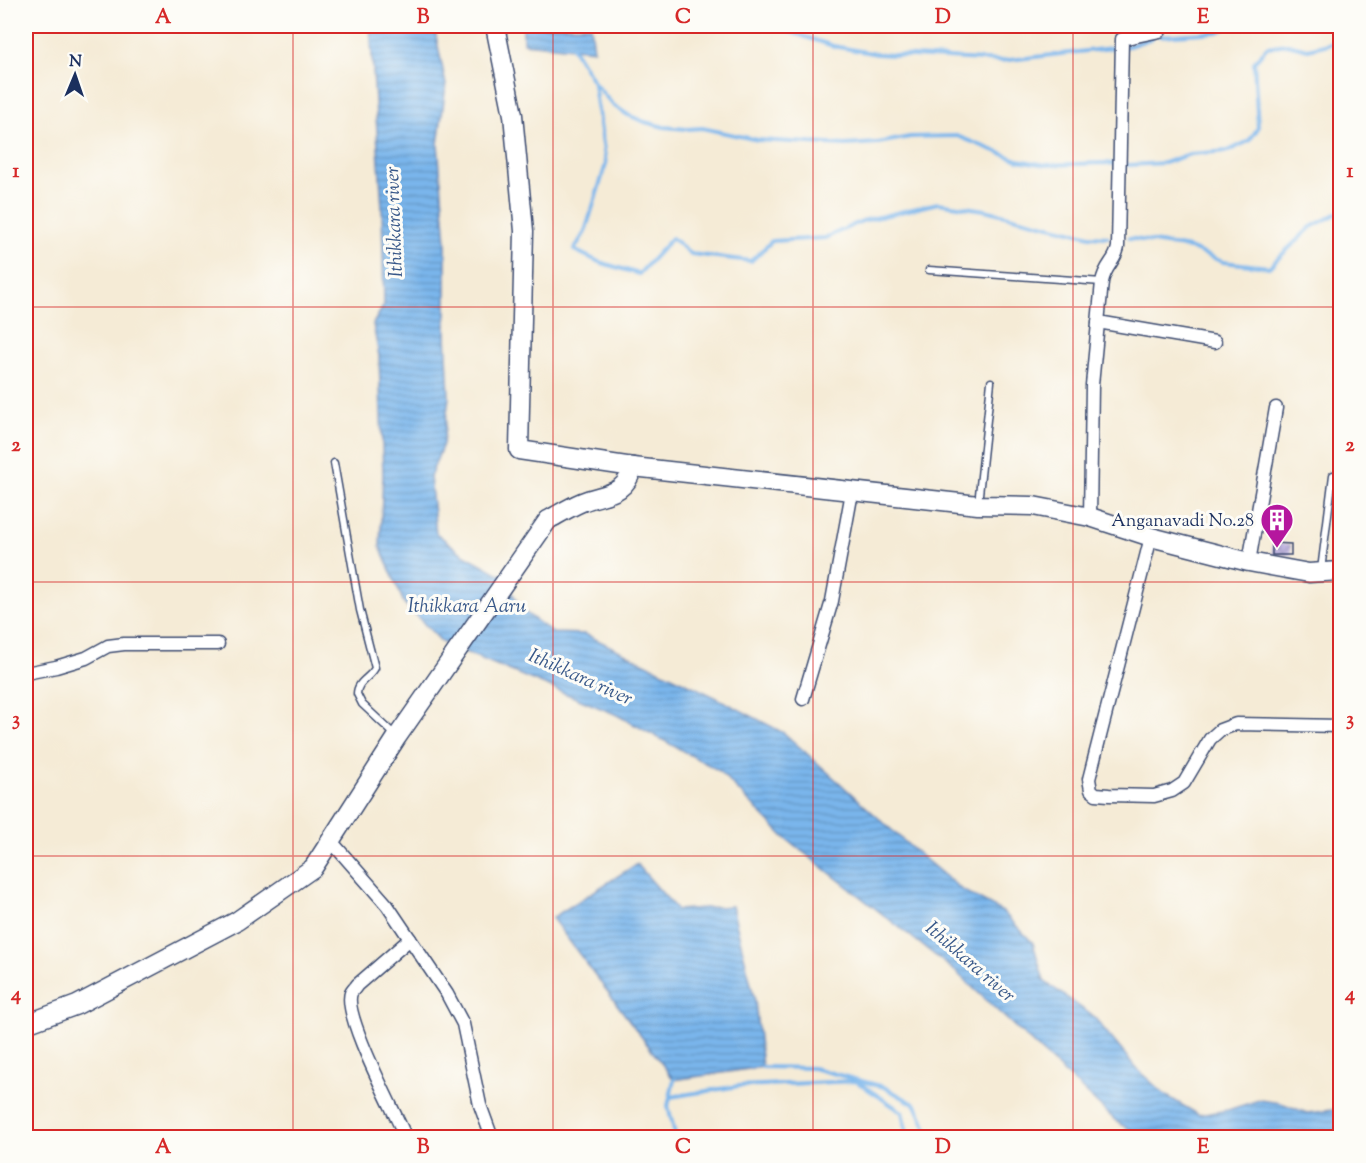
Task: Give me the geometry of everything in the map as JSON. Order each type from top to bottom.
[{"type":"street","points":[[495,26],[513,115],[524,231],[519,450],[633,467],[852,492],[978,505],[1033,506],[1090,517],[1151,537],[1249,562],[1309,573],[1341,571]]},
{"type":"street","points":[[1090,517],[1092,385],[1102,282],[1104,271],[1117,254],[1118,247],[1122,39],[1160,31]]},
{"type":"street","points":[[1098,322],[1215,342]]},
{"type":"street","points":[[1249,562],[1276,408]]},
{"type":"street","points":[[26,1024],[77,1005],[237,921],[313,868],[397,737],[548,520],[580,503],[619,490],[630,478],[633,467]]},
{"type":"street","points":[[802,699],[832,601],[852,492]]},
{"type":"street","points":[[1151,537],[1089,779],[1091,790],[1095,794],[1154,796],[1172,791],[1184,783],[1210,739],[1220,730],[1236,724],[1341,726]]},
{"type":"street","points":[[26,673],[56,668],[86,658],[108,646],[218,644]]},
{"type":"street","points":[[331,841],[387,905],[447,994],[463,1024],[480,1105],[492,1137]]},
{"type":"street","points":[[406,1137],[356,1027],[350,1001],[351,992],[357,985],[410,939]]},
{"type":"lane","points":[[929,270],[1102,282]]},
{"type":"lane","points":[[978,505],[991,382]]},
{"type":"lane","points":[[334,463],[360,610],[375,668],[359,685],[357,694],[362,704],[397,737]]},
{"type":"lane","points":[[1321,572],[1333,475]]},
{"type":"water","name":"Ithikkara Aaru","points":[[370,26],[434,26],[446,85],[438,144],[446,242],[449,397],[443,444],[430,477],[436,533],[463,554],[503,576],[522,610],[553,633],[585,634],[784,733],[962,890],[1003,912],[1033,943],[1044,981],[1094,1017],[1136,1068],[1165,1095],[1199,1115],[1228,1110],[1259,1100],[1281,1103],[1307,1113],[1340,1109],[1340,1137],[1142,1137],[1117,1122],[955,971],[784,837],[718,770],[615,714],[443,643],[404,603],[380,546],[383,474],[379,356],[373,324],[384,305],[382,207]]},
{"type":"water","points":[[523,26],[591,26],[594,50],[523,43]]},
{"type":"water","points":[[637,864],[677,910],[732,906],[755,1001],[762,1067],[674,1080],[552,918]]},
{"type":"building","points":[[1272,543],[1291,544],[1291,555],[1272,555]]},
{"type":"waterway","points":[[772,26],[833,46],[877,54],[1001,61],[1129,46],[1152,38]]},
{"type":"waterway","points":[[1159,36],[1218,32],[1230,26]]},
{"type":"waterway","points":[[571,45],[595,84],[613,105],[628,115],[664,127],[702,128],[758,140],[845,145],[878,143],[910,137],[957,136],[1018,160],[1046,165],[1103,163],[1130,165],[1164,163],[1190,154],[1228,151],[1249,141],[1258,128],[1254,62],[1267,47],[1287,44],[1308,49],[1340,41]]},
{"type":"waterway","points":[[594,85],[606,164],[585,232],[574,250],[599,262],[639,274],[672,238],[691,254],[751,261],[772,241],[825,238],[862,221],[938,203],[985,210],[1090,236],[1108,237]]},
{"type":"waterway","points":[[1129,238],[1189,248],[1223,262],[1269,267],[1311,227],[1340,212]]},
{"type":"waterway","points":[[762,1067],[813,1068],[884,1087],[916,1105],[929,1138]]},
{"type":"waterway","points":[[674,1080],[668,1106],[676,1138]]},
{"type":"waterway","points":[[670,1097],[739,1086],[856,1081],[902,1112],[908,1138]]},
{"type":"place","name":"Anganavadi No.28","points":[[1277,549]]},
{"type":"water label","name":"Ithikkara river","points":[[393,222]]},
{"type":"water label","name":"Ithikkara river","points":[[581,676]]},
{"type":"water label","name":"Ithikkara river","points":[[971,961]]}]
